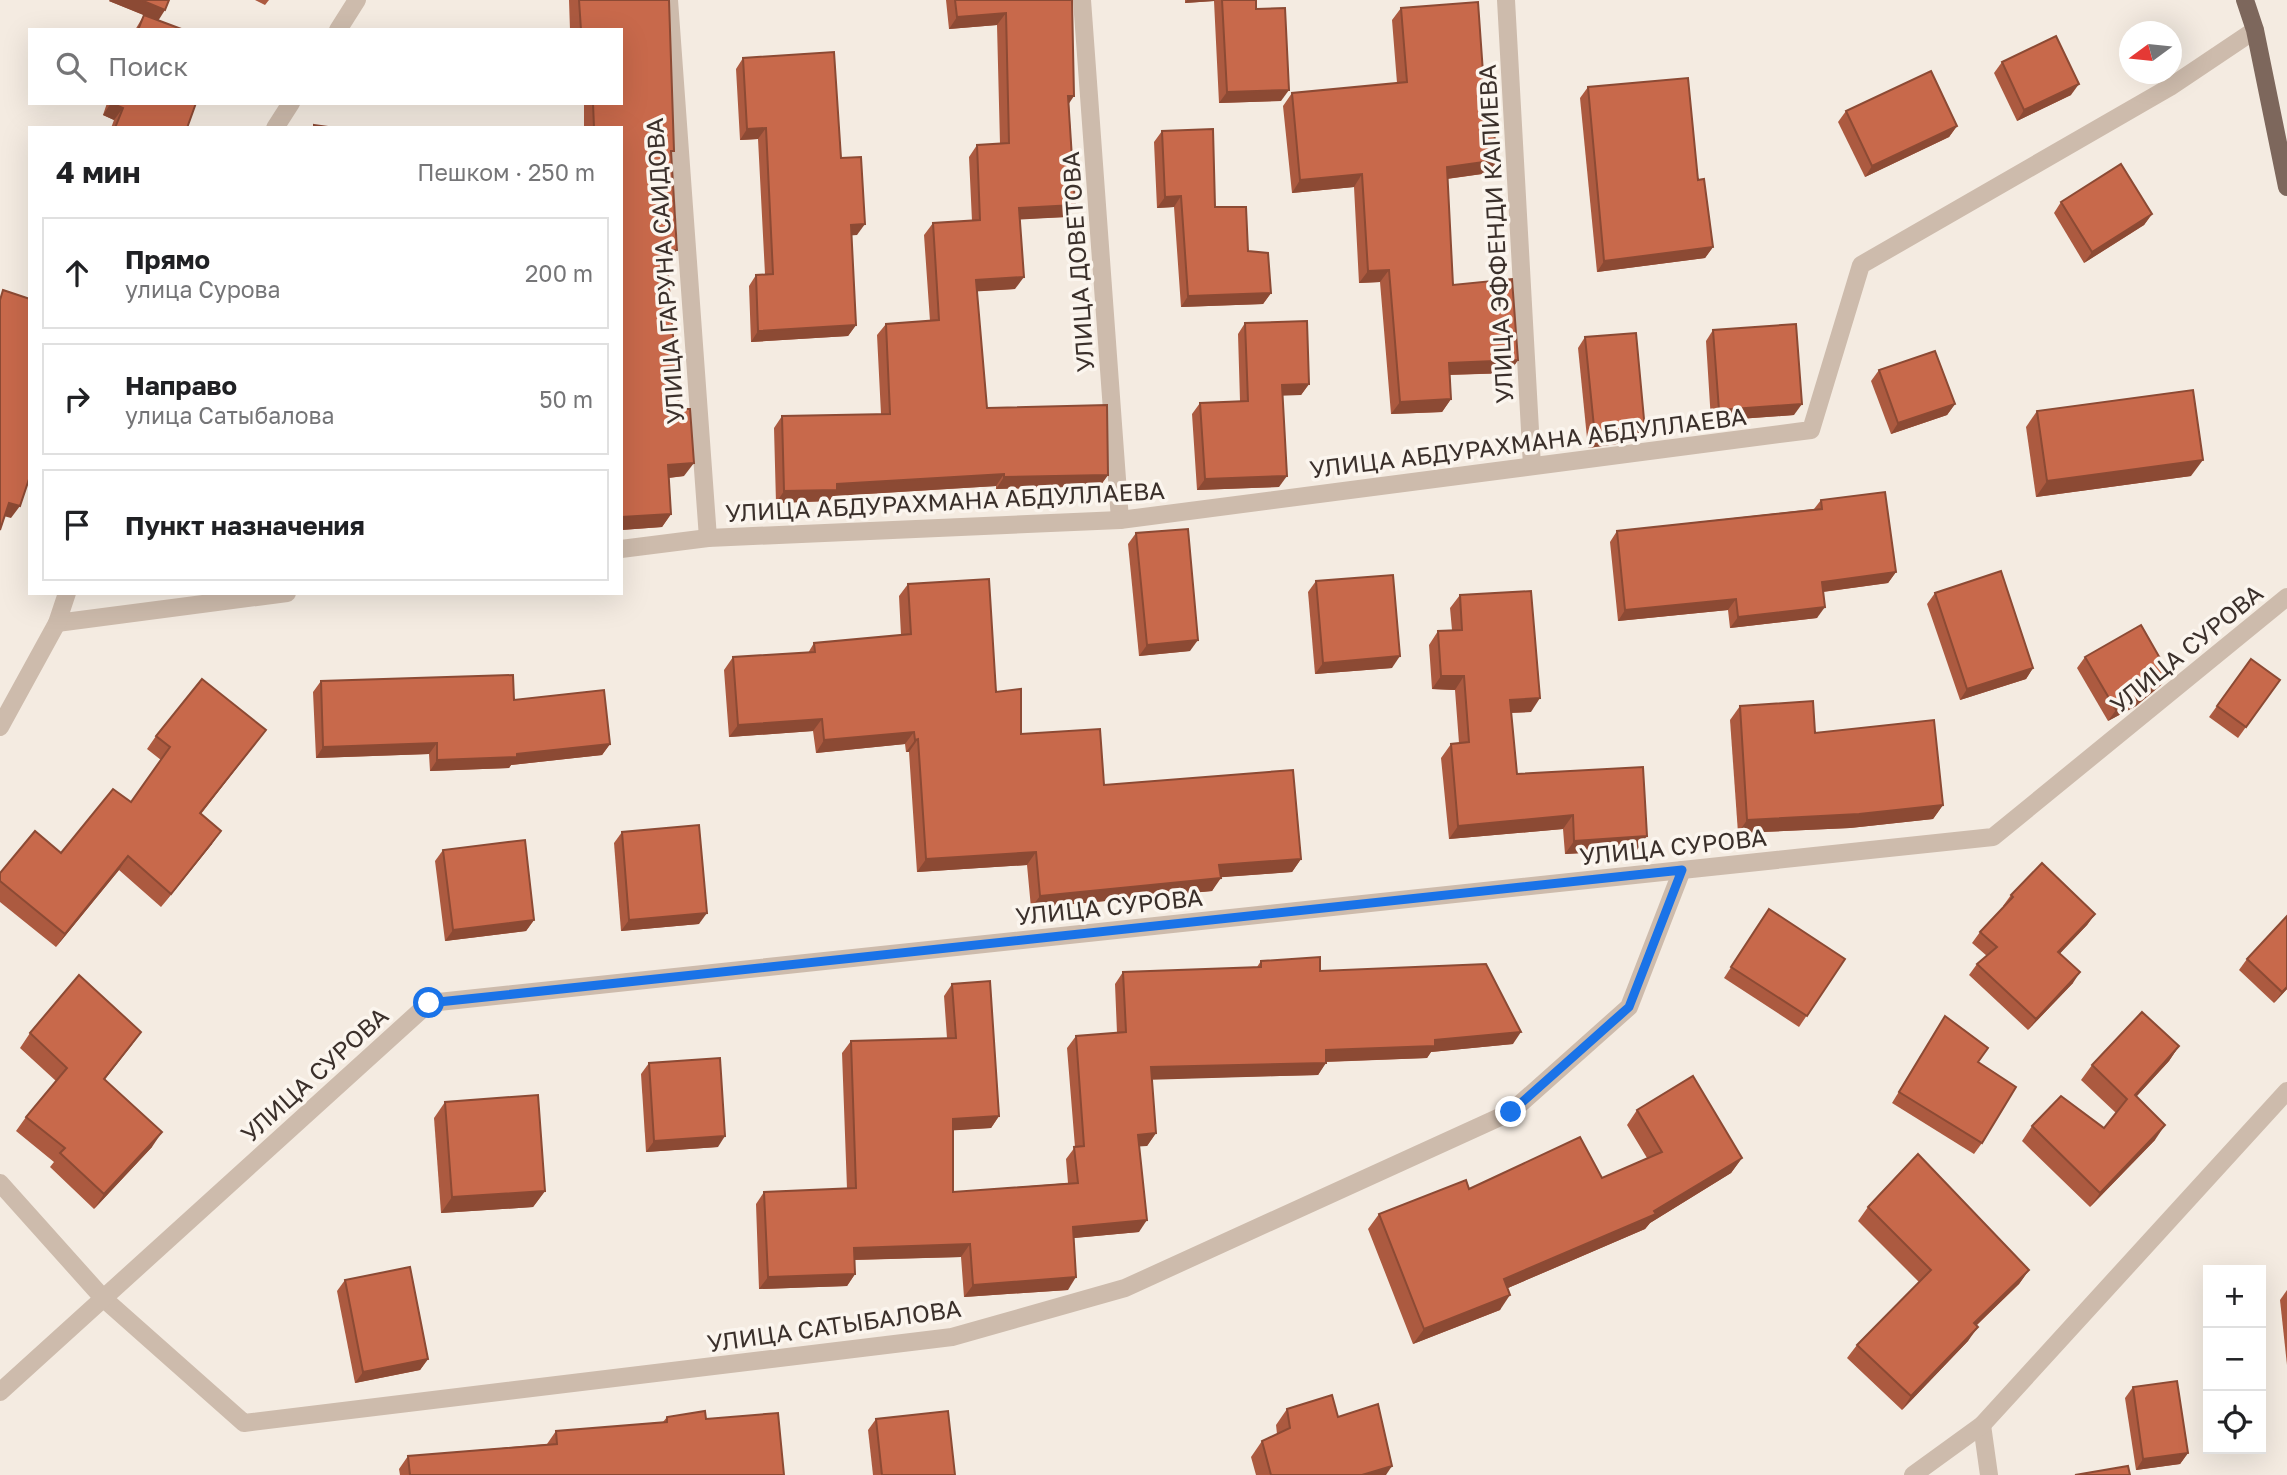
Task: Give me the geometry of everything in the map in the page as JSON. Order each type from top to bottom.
[{"type":"main road","points":[[2245,0],[2255,30],[2287,187]]},
{"type":"street","points":[[339,28],[357,0]]},
{"type":"street","name":"УЛИЦА ГАРУНА САИДОВА","points":[[669,0],[708,538]]},
{"type":"street","name":"УЛИЦА ДОВЕТОВА","points":[[1082,0],[1120,520]]},
{"type":"street","name":"УЛИЦА ЭФФЕНДИ КАПИЕВА","points":[[1506,0],[1532,466]]},
{"type":"street","name":"УЛИЦА АБДУРАХМАНА АБДУЛЛАЕВА","points":[[623,549],[708,538],[1120,520],[1811,430],[1861,265],[2170,87],[2255,30]]},
{"type":"street","points":[[276,126],[290,105]]},
{"type":"street","points":[[0,727],[57,624],[66,595]]},
{"type":"street","points":[[57,624],[272,595]]},
{"type":"street","name":"УЛИЦА СУРОВА","points":[[0,1392],[429,1003],[1993,837],[2287,597]]},
{"type":"street","name":"УЛИЦА САТЫБАЛОВА","points":[[0,1183],[103,1298],[244,1423],[952,1337],[1125,1288],[1511,1112],[1629,1007],[1682,870]]},
{"type":"street","points":[[1913,1475],[1982,1425],[2287,1091]]},
{"type":"street","points":[[1982,1425],[1989,1475]]},
{"type":"building","points":[[141,0],[169,0],[165,10]]},
{"type":"building","points":[[579,0],[669,0],[674,151],[671,151],[677,250],[666,250],[679,409],[690,409],[694,463],[668,465],[671,514],[623,517],[623,126],[594,126],[593,105],[623,105],[623,28],[581,28]]},
{"type":"building","points":[[955,0],[1072,0],[1074,96],[1068,96],[1075,205],[1019,208],[1024,277],[976,280],[987,408],[1107,405],[1108,475],[1004,477],[1004,474],[837,484],[837,490],[784,491],[782,416],[890,414],[886,324],[939,320],[933,223],[980,220],[977,145],[1009,143],[1006,13],[957,17]]},
{"type":"building","points":[[1222,0],[1256,0],[1256,9],[1285,8],[1289,90],[1227,92]]},
{"type":"building","points":[[1478,2],[1485,101],[1489,100],[1498,160],[1447,167],[1453,285],[1512,279],[1518,360],[1449,363],[1451,399],[1400,402],[1389,270],[1368,271],[1362,174],[1300,180],[1292,93],[1407,82],[1401,8]]},
{"type":"building","points":[[144,15],[179,28],[139,28]]},
{"type":"building","points":[[2056,36],[2079,84],[2024,110],[2002,62]]},
{"type":"building","points":[[834,52],[841,158],[861,157],[865,224],[851,225],[856,325],[758,331],[756,275],[773,274],[766,128],[747,129],[743,58]]},
{"type":"building","points":[[1931,71],[1957,126],[1872,166],[1846,111]]},
{"type":"building","points":[[1688,78],[1698,180],[1704,179],[1713,247],[1604,261],[1588,87]]},
{"type":"building","points":[[116,105],[195,105],[188,126],[116,126],[123,108]]},
{"type":"building","points":[[1213,129],[1215,207],[1246,207],[1248,251],[1268,253],[1271,293],[1188,296],[1181,196],[1165,197],[1162,131]]},
{"type":"building","points":[[2121,164],[2152,214],[2092,252],[2061,202]]},
{"type":"building","points":[[3,290],[28,298],[28,482],[20,506],[9,503],[0,530],[0,300]]},
{"type":"building","points":[[1307,321],[1309,384],[1282,385],[1287,476],[1205,479],[1200,403],[1248,401],[1245,323]]},
{"type":"building","points":[[1796,324],[1802,404],[1719,410],[1713,330]]},
{"type":"building","points":[[1636,333],[1645,430],[1595,437],[1585,337]]},
{"type":"building","points":[[1935,351],[1955,404],[1898,423],[1879,370]]},
{"type":"building","points":[[2193,390],[2203,460],[2047,481],[2037,411]]},
{"type":"building","points":[[1885,492],[1896,572],[1822,582],[1825,607],[1738,617],[1736,599],[1625,610],[1617,531],[1822,509],[1821,500]]},
{"type":"building","points":[[1188,529],[1198,640],[1147,645],[1136,533]]},
{"type":"building","points":[[2001,571],[2033,668],[1967,689],[1935,593]]},
{"type":"building","points":[[1393,575],[1400,656],[1323,663],[1316,581]]},
{"type":"building","points":[[989,579],[996,692],[1021,689],[1021,734],[1100,729],[1104,785],[1293,770],[1301,859],[1219,865],[1221,878],[1040,896],[1036,852],[926,859],[918,739],[915,740],[914,732],[824,740],[822,719],[738,725],[733,657],[815,652],[814,643],[911,634],[908,584]]},
{"type":"building","points":[[1531,591],[1540,698],[1510,700],[1517,774],[1643,767],[1647,836],[1574,841],[1573,815],[1458,826],[1451,744],[1469,742],[1464,676],[1441,676],[1438,631],[1462,630],[1460,595]]},
{"type":"building","points":[[2141,625],[2169,674],[2144,695],[2116,710],[2085,657]]},
{"type":"building","points":[[2251,659],[2280,680],[2246,727],[2217,706]]},
{"type":"building","points":[[513,675],[514,700],[604,690],[610,744],[517,754],[517,757],[437,760],[437,743],[323,747],[321,681]]},
{"type":"building","points":[[202,679],[266,730],[200,813],[221,831],[171,894],[128,856],[65,934],[0,881],[0,873],[35,831],[61,853],[113,789],[131,802],[170,747],[156,736]]},
{"type":"building","points":[[1813,701],[1815,733],[1934,720],[1943,805],[1859,814],[1747,820],[1740,706]]},
{"type":"building","points":[[699,825],[707,913],[629,920],[622,832]]},
{"type":"building","points":[[525,840],[534,920],[453,930],[443,850]]},
{"type":"building","points":[[2042,863],[2095,914],[2058,952],[2080,972],[2036,1019],[1977,964],[1997,947],[1980,932]]},
{"type":"building","points":[[1769,909],[1845,959],[1807,1016],[1731,967]]},
{"type":"building","points":[[2287,916],[2287,987],[2282,992],[2247,959]]},
{"type":"building","points":[[1320,957],[1320,971],[1486,964],[1521,1032],[1435,1040],[1435,1046],[1326,1050],[1326,1063],[1151,1067],[1156,1133],[1138,1135],[1147,1220],[1073,1227],[1076,1277],[973,1285],[970,1244],[854,1248],[855,1274],[768,1277],[764,1192],[856,1188],[851,1041],[956,1038],[952,984],[990,981],[999,1116],[953,1119],[953,1192],[1078,1183],[1074,1147],[1084,1146],[1076,1036],[1126,1032],[1123,972],[1261,967],[1261,961]]},
{"type":"building","points":[[79,975],[141,1032],[104,1079],[162,1132],[104,1194],[60,1153],[65,1148],[26,1117],[67,1068],[30,1033]]},
{"type":"building","points":[[2142,1012],[2179,1046],[2135,1095],[2165,1125],[2100,1193],[2032,1126],[2061,1096],[2104,1128],[2127,1099],[2092,1065]]},
{"type":"building","points":[[1945,1016],[1988,1048],[1978,1062],[2016,1087],[1982,1143],[1899,1092]]},
{"type":"building","points":[[720,1058],[725,1136],[654,1141],[649,1063]]},
{"type":"building","points":[[1693,1076],[1742,1158],[1654,1211],[1656,1214],[1504,1279],[1510,1295],[1424,1329],[1379,1214],[1466,1180],[1469,1189],[1580,1137],[1602,1178],[1662,1152],[1637,1110]]},
{"type":"building","points":[[538,1095],[545,1191],[452,1197],[445,1102]]},
{"type":"building","points":[[1918,1154],[2029,1270],[1974,1323],[1978,1327],[1911,1396],[1857,1345],[1931,1270],[1868,1207]]},
{"type":"building","points":[[410,1267],[428,1359],[363,1372],[345,1280]]},
{"type":"building","points":[[2177,1381],[2188,1453],[2143,1459],[2133,1387]]},
{"type":"building","points":[[1332,1395],[1338,1417],[1378,1404],[1392,1466],[1362,1475],[1271,1475],[1262,1441],[1290,1428],[1287,1409]]},
{"type":"building","points":[[705,1411],[706,1419],[778,1413],[784,1475],[410,1475],[408,1456],[557,1444],[556,1431],[667,1422],[667,1417]]},
{"type":"building","points":[[948,1411],[955,1475],[882,1475],[876,1419]]},
{"type":"building","points":[[2128,1466],[2130,1475],[2075,1475]]},
{"type":"route","points":[[429,1003],[1682,870],[1629,1007],[1511,1112]]}]
